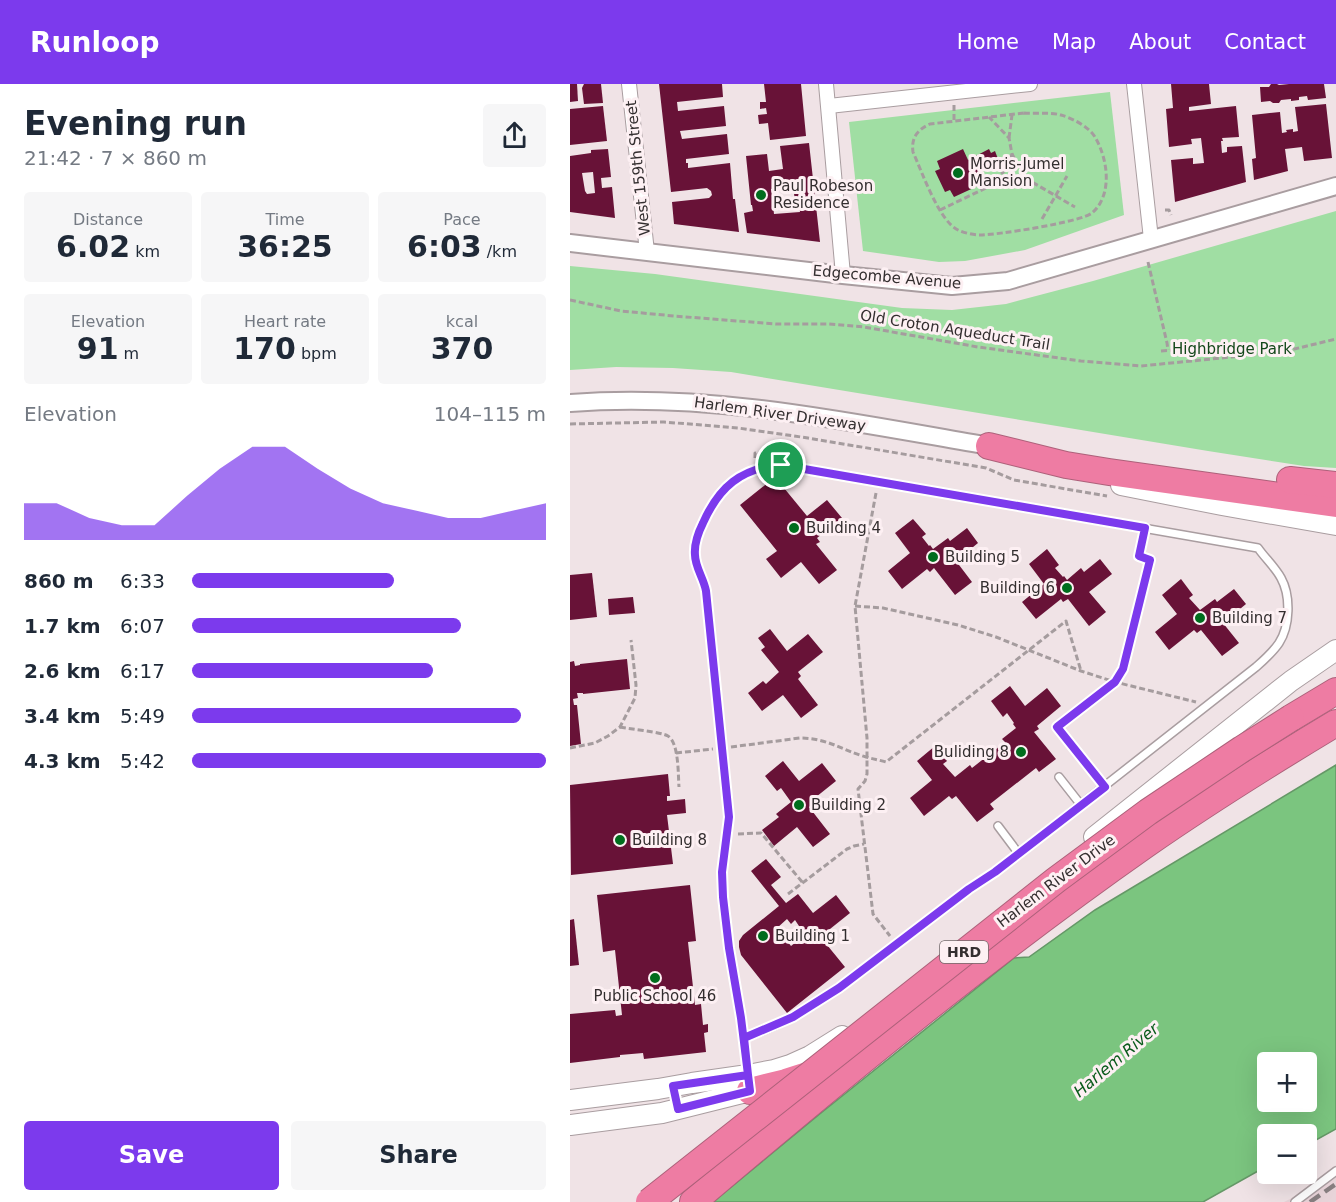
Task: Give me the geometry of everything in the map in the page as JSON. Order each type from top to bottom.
[{"type":"highway","points":[[989,446],[1069,449],[1260,477],[1336,485]]},
{"type":"highway","points":[[989,446],[1066,465],[1336,504]]},
{"type":"highway","name":"Harlem River Drive","points":[[649,1202],[1047,886],[1148,812],[1242,749],[1336,691]]},
{"type":"highway","name":"Harlem River Drive","points":[[693,1202],[872,1054],[1008,946],[1137,851],[1242,781],[1336,723]]},
{"type":"highway","points":[[749,1083],[786,1082],[872,1054]]},
{"type":"main road","points":[[989,446],[1062,473],[1336,525]]},
{"type":"main road","name":"Harlem River Drive","points":[[749,1083],[810,1056],[857,1025],[1291,681],[1336,650]]},
{"type":"main road","points":[[570,1100],[673,1086],[749,1083]]},
{"type":"main road","points":[[570,1125],[645,1116],[678,1109],[749,1083]]},
{"type":"main road","points":[[673,1086],[678,1109]]},
{"type":"main road","points":[[591,1098],[594,1122]]},
{"type":"street","name":"West 159th Street","points":[[629,84],[647,252]]},
{"type":"street","points":[[826,84],[843,275]]},
{"type":"street","points":[[829,106],[937,89],[1030,84]]},
{"type":"street","points":[[1134,84],[1151,238]]},
{"type":"street","name":"Edgecombe Avenue","points":[[570,243],[952,286],[1008,280],[1336,186]]},
{"type":"street","name":"Harlem River Driveway","points":[[570,403],[648,400],[718,404],[763,409],[989,446]]},
{"type":"lane","points":[[744,1038],[793,1017],[826,997],[897,945],[1105,787],[1256,667],[1275,649],[1284,631],[1287,597],[1280,576],[1258,548],[791,466],[754,469],[729,485],[713,505],[699,532],[695,545],[695,557],[706,591],[729,817],[722,872],[723,897],[749,1083]]},
{"type":"lane","points":[[1059,777],[1081,805]]},
{"type":"lane","points":[[998,826],[1019,854]]},
{"type":"lane","points":[[1295,1202],[1336,1171]]},
{"type":"path","points":[[1024,113],[1060,115],[1080,124],[1094,135],[1103,155],[1106,171],[1106,191],[1099,205],[1090,214],[1066,222],[995,235],[977,236],[958,230],[945,220],[913,152],[914,136],[930,124],[989,117],[1024,113]]},
{"type":"path","points":[[1012,115],[1009,138],[1012,154],[1025,178],[1075,207]]},
{"type":"path","points":[[989,117],[1009,138]]},
{"type":"path","points":[[940,210],[990,186],[1006,169],[1012,154]]},
{"type":"path","points":[[1042,219],[1067,176]]},
{"type":"path","points":[[1165,210],[1169,210],[1171,215]]},
{"type":"path","points":[[1148,262],[1168,350]]},
{"type":"path","name":"Old Croton Aqueduct Trail","points":[[570,300],[621,311],[674,316],[776,324],[864,327],[1081,361],[1141,366],[1282,352],[1336,339]]},
{"type":"path","points":[[1161,351],[1175,350]]},
{"type":"path","points":[[570,424],[664,422],[738,428],[986,468],[1014,480]]},
{"type":"path","points":[[879,482],[855,606],[867,738],[867,774],[865,781],[858,789],[873,914],[897,945]]},
{"type":"path","points":[[1105,787],[1057,727],[1115,682],[1123,669],[1150,560],[1139,556],[1145,528]]},
{"type":"path","points":[[855,606],[883,608],[931,618],[996,637],[1115,682],[1208,705]]},
{"type":"path","points":[[676,753],[811,738],[823,740],[867,758],[886,762],[1066,621],[1081,671]]},
{"type":"path","points":[[570,748],[595,743],[620,727],[635,698],[636,685],[631,640]]},
{"type":"path","points":[[620,727],[661,733],[673,741],[679,787]]},
{"type":"path","points":[[727,834],[761,833],[802,883]]},
{"type":"path","points":[[788,894],[847,849],[864,844]]},
{"type":"shaded area","points":[[1336,1165],[1336,1202],[1284,1202],[1311,1184],[1317,1184],[1317,1179]]},
{"type":"green space","points":[[1110,92],[1124,215],[1025,250],[965,261],[939,262],[863,251],[849,122]]},
{"type":"green space","name":"Highbridge Park","points":[[1336,211],[1336,468],[1304,466],[1208,451],[731,372],[616,367],[570,370],[570,266],[655,274],[902,308],[952,310],[1006,304]]},
{"type":"water","name":"Harlem River","points":[[1336,765],[1336,1129],[1317,1139],[1317,1124],[1257,1124],[1257,1172],[1203,1202],[713,1202],[1014,958],[1029,957],[1095,910]]},
{"type":"building","points":[[570,84],[577,84],[578,101],[570,102]]},
{"type":"building","points":[[584,84],[601,84],[603,103],[584,104],[582,88]]},
{"type":"building","points":[[659,84],[722,84],[723,97],[677,102],[678,111],[724,106],[726,126],[680,131],[682,139],[727,134],[729,154],[686,159],[686,163],[688,163],[688,168],[730,163],[739,232],[674,224],[672,202],[709,198],[712,195],[707,188],[671,192]]},
{"type":"building","points":[[764,84],[801,84],[806,136],[770,140],[768,123],[759,124],[758,115],[767,114],[766,108],[760,109],[760,102],[766,102]]},
{"type":"building","points":[[1171,84],[1209,84],[1211,104],[1189,107],[1189,111],[1236,106],[1239,137],[1222,138],[1222,153],[1227,152],[1227,147],[1242,146],[1246,182],[1175,202],[1171,160],[1193,158],[1193,164],[1204,163],[1201,138],[1191,139],[1192,144],[1169,147],[1166,109],[1173,108]]},
{"type":"building","points":[[1271,84],[1324,84],[1326,98],[1308,100],[1307,96],[1299,97],[1299,100],[1281,100],[1279,103],[1261,102],[1260,87],[1269,87]]},
{"type":"building","points":[[1326,104],[1332,158],[1304,161],[1302,147],[1285,149],[1288,171],[1254,180],[1252,159],[1256,158],[1252,115],[1280,112],[1282,133],[1293,129],[1293,132],[1298,131],[1295,107]]},
{"type":"building","points":[[603,106],[607,141],[570,145],[570,109]]},
{"type":"building","name":"Paul Robeson Residence","points":[[809,143],[820,242],[747,233],[744,213],[753,211],[746,156],[767,154],[769,171],[783,169],[780,146]],"holes":[[[793,186],[795,201],[798,200],[800,212],[774,214],[771,189]]]},
{"type":"building","points":[[608,149],[611,177],[601,178],[602,188],[612,187],[615,218],[570,212],[570,156],[591,153],[591,150]],"holes":[[[593,172],[595,193],[587,194],[585,191],[582,173]]]},
{"type":"building","name":"Morris-Jumel Mansion","points":[[963,149],[968,160],[989,149],[991,153],[995,151],[998,159],[995,161],[996,165],[975,175],[980,185],[954,197],[950,190],[945,192],[935,171],[940,169],[937,161]]},
{"type":"building","name":"Building 4","points":[[775,477],[807,516],[827,500],[842,518],[817,538],[820,542],[816,544],[837,570],[819,584],[801,562],[781,578],[766,559],[777,551],[740,505]]},
{"type":"building","name":"Building 5","points":[[913,519],[926,534],[922,537],[933,549],[948,538],[950,541],[967,528],[978,543],[956,561],[972,582],[955,595],[934,568],[930,572],[927,569],[902,589],[888,571],[910,553],[895,533]]},
{"type":"building","name":"Building 6","points":[[1047,549],[1059,565],[1055,568],[1067,580],[1081,568],[1084,572],[1100,559],[1112,574],[1089,592],[1106,612],[1089,626],[1068,599],[1063,602],[1061,599],[1036,619],[1022,602],[1044,584],[1029,564]]},
{"type":"building","points":[[592,573],[597,617],[570,620],[570,575]]},
{"type":"building","name":"Building 7","points":[[1181,579],[1193,595],[1189,598],[1200,610],[1215,599],[1217,602],[1234,589],[1246,604],[1223,623],[1239,643],[1222,656],[1201,630],[1197,633],[1194,630],[1169,650],[1155,632],[1177,614],[1162,595]]},
{"type":"building","points":[[633,597],[635,613],[609,615],[608,599]]},
{"type":"building","points":[[770,629],[787,651],[808,634],[823,652],[798,672],[801,676],[798,679],[818,705],[801,718],[783,695],[762,711],[748,693],[763,681],[766,684],[779,672],[761,650],[765,647],[758,638]]},
{"type":"building","points":[[627,659],[630,689],[577,693],[578,698],[573,699],[574,705],[577,705],[581,744],[570,746],[570,662],[574,661],[575,666]]},
{"type":"building","name":"Buliding 8","points":[[1010,686],[1025,706],[1047,688],[1061,706],[1037,726],[1039,729],[1034,732],[1056,759],[1039,772],[1036,768],[990,804],[994,809],[977,822],[956,796],[952,799],[949,796],[924,816],[910,798],[932,780],[917,761],[935,746],[947,761],[943,764],[955,777],[970,765],[972,768],[1005,742],[1002,739],[1016,728],[1007,713],[1003,717],[991,701]]},
{"type":"building","name":"Building 2","points":[[783,761],[799,781],[822,763],[836,781],[811,801],[813,804],[809,807],[830,834],[813,847],[797,827],[774,846],[762,830],[779,817],[776,814],[791,802],[781,788],[777,791],[765,776]]},
{"type":"building","name":"Building 8","points":[[668,774],[670,796],[667,796],[667,801],[685,799],[686,813],[667,815],[673,864],[571,875],[570,785]]},
{"type":"building","name":"Building 1","points":[[766,859],[781,877],[771,885],[786,903],[798,894],[813,913],[836,895],[850,913],[825,933],[828,936],[823,940],[845,967],[787,1013],[741,955],[739,941],[743,935],[779,906],[751,871]],"holes":[[[787,919],[791,924],[795,920],[805,935],[791,946],[777,928]]]},
{"type":"building","name":"Public School 46","points":[[690,885],[696,941],[688,942],[695,1005],[701,1004],[703,1025],[708,1024],[708,1032],[704,1033],[706,1052],[644,1059],[643,1053],[570,1063],[570,1014],[615,1010],[616,1016],[622,1015],[615,950],[603,952],[597,895]]},
{"type":"building","points":[[574,919],[579,965],[570,966],[570,920]]},
{"type":"railway","points":[[1310,1202],[1336,1184]]},
{"type":"place","name":"Morris-Jumel Mansion","points":[[958,173]]},
{"type":"place","name":"Paul Robeson Residence","points":[[761,195]]},
{"type":"place","name":"Building 4","points":[[794,528]]},
{"type":"place","name":"Building 5","points":[[933,557]]},
{"type":"place","name":"Building 6","points":[[1067,588]]},
{"type":"place","name":"Building 7","points":[[1200,618]]},
{"type":"place","name":"Buliding 8","points":[[1021,752]]},
{"type":"place","name":"Building 2","points":[[799,805]]},
{"type":"place","name":"Building 8","points":[[620,840]]},
{"type":"place","name":"Building 1","points":[[763,936]]},
{"type":"place","name":"Public School 46","points":[[655,978]]},
{"type":"route","points":[[781,465],[754,469],[729,485],[708,513],[695,545],[695,557],[706,591],[729,817],[722,872],[723,897],[744,1038],[750,1091],[678,1109],[673,1086],[748,1075],[744,1038],[793,1017],[839,988],[1105,787],[1057,727],[1115,682],[1123,669],[1150,560],[1139,556],[1145,528],[781,465]]}]
